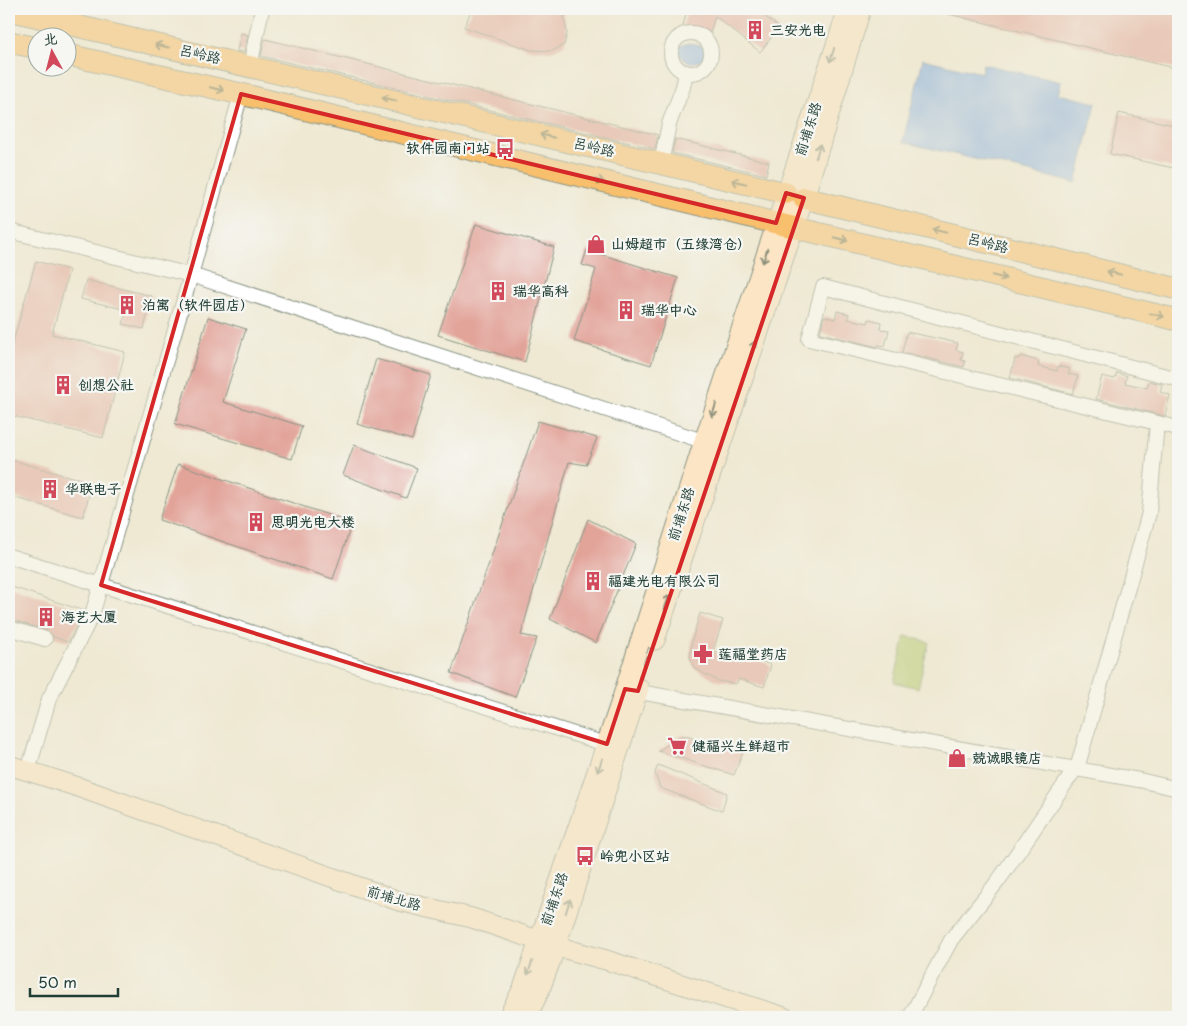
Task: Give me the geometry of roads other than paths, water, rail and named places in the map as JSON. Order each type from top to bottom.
[{"type":"main road","name":"前埔东路","points":[[795,196],[848,9]]},
{"type":"main road","name":"前埔东路","points":[[526,1017],[539,992],[547,943],[785,225],[861,9]]},
{"type":"main road","name":"吕岭路","points":[[9,10],[661,163],[1178,289]]},
{"type":"main road","points":[[9,42],[28,46]]},
{"type":"main road","points":[[78,57],[242,94],[1178,320]]},
{"type":"main road","name":"前埔北路","points":[[9,765],[399,901],[472,918],[784,1017]]},
{"type":"main road","name":"前埔东路","points":[[508,1017],[547,943]]},
{"type":"street","points":[[250,66],[262,9]]},
{"type":"street","points":[[661,163],[669,124],[683,88],[686,72]]},
{"type":"street","points":[[28,771],[49,699],[92,615],[242,94]]},
{"type":"street","points":[[9,231],[191,275],[712,444]]},
{"type":"street","points":[[1178,379],[823,287],[809,339],[1178,428]]},
{"type":"street","points":[[910,1017],[951,940],[998,881],[1078,765],[1149,512],[1157,423]]},
{"type":"street","points":[[9,556],[613,746]]},
{"type":"street","points":[[9,628],[45,639]]},
{"type":"street","points":[[632,690],[1178,789]]},
{"type":"water","points":[[688,43],[702,47],[707,54],[699,61],[690,62],[685,60],[681,57],[678,47]]},
{"type":"water","points":[[923,59],[981,73],[983,64],[1061,82],[1058,94],[1096,103],[1076,183],[903,142]]},
{"type":"place","name":"三安光电","points":[[755,30]]},
{"type":"place","name":"软件园南门站","points":[[505,148]]},
{"type":"place","name":"山姆超市（五缘湾仓）","points":[[596,244]]},
{"type":"place","name":"瑞华高科","points":[[498,291]]},
{"type":"place","name":"泊寓（软件园店）","points":[[127,305]]},
{"type":"place","name":"瑞华中心","points":[[626,310]]},
{"type":"place","name":"创想公社","points":[[63,385]]},
{"type":"place","name":"华联电子","points":[[50,489]]},
{"type":"place","name":"思明光电大楼","points":[[256,522]]},
{"type":"place","name":"福建光电有限公司","points":[[593,581]]},
{"type":"place","name":"海艺大厦","points":[[46,617]]},
{"type":"place","name":"莲福堂药店","points":[[703,654]]},
{"type":"place","name":"健福兴生鲜超市","points":[[677,746]]},
{"type":"place","name":"兢诚眼镜店","points":[[957,758]]},
{"type":"place","name":"岭兜小区站","points":[[585,856]]}]
